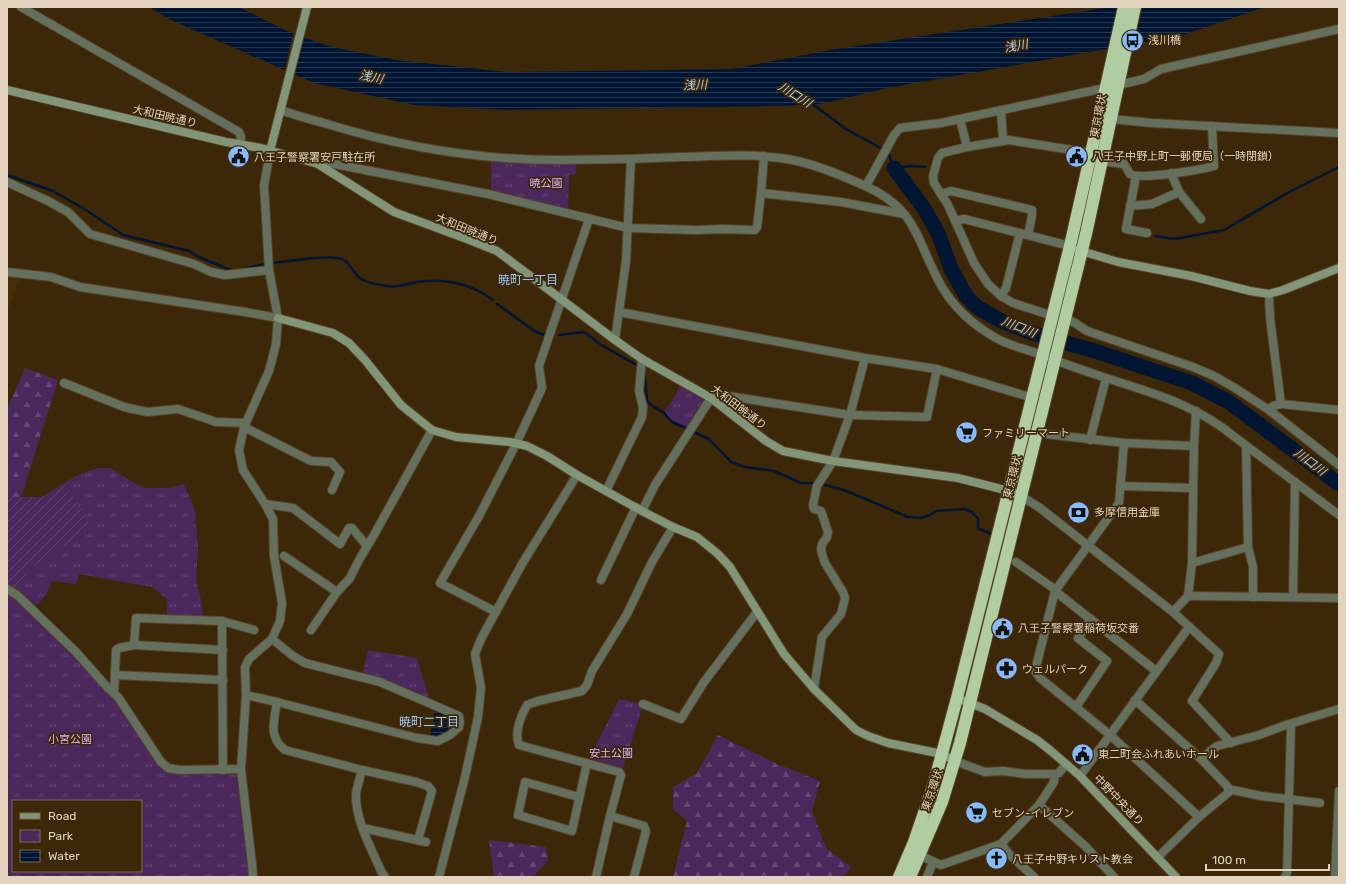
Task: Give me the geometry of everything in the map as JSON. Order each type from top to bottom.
[{"type":"highway","name":"東京環状","points":[[910,877],[936,819],[955,760],[1082,252],[1111,119],[1113,82],[1124,7]]},
{"type":"highway","name":"東京環状","points":[[899,877],[916,836],[933,787],[942,754],[1033,398],[1092,153],[1135,7]]},
{"type":"street","points":[[21,7],[239,132],[241,137],[240,144]]},
{"type":"street","points":[[253,877],[241,769],[246,695],[245,667],[249,659],[272,639],[280,621],[282,603],[274,556],[273,519],[243,470],[239,450],[245,425],[269,371],[276,344],[278,318],[269,270],[264,186],[270,151],[307,7]]},
{"type":"street","points":[[867,185],[897,130],[904,127],[941,123],[960,119],[1113,82],[1144,80],[1162,69],[1339,29]]},
{"type":"street","name":"大和田暁通り","points":[[7,90],[270,151],[318,164],[394,212],[496,251],[562,298],[615,340],[641,364],[711,398],[766,441],[783,450],[833,461],[958,478],[1009,491],[1021,496]]},
{"type":"street","points":[[282,107],[304,118],[369,136],[408,145],[456,153],[532,159],[631,159],[732,155],[764,156],[806,163],[867,185],[893,203],[912,223],[949,298],[963,315],[980,328],[996,338],[1106,378],[1176,401],[1196,411],[1220,424],[1246,446],[1339,515]]},
{"type":"street","points":[[1001,110],[1003,141]]},
{"type":"street","points":[[960,119],[967,147]]},
{"type":"street","points":[[1052,320],[1001,296],[988,284],[976,268],[948,205],[933,179],[938,158],[942,153],[1009,140],[1092,153],[1099,145],[1105,120],[1111,119],[1152,123],[1339,132]]},
{"type":"street","points":[[1102,160],[1124,164],[1130,174],[1136,176],[1171,173],[1214,166],[1212,126]]},
{"type":"street","points":[[318,164],[329,163],[488,194],[628,228],[755,230],[757,227],[764,156]]},
{"type":"street","points":[[615,340],[626,261],[631,159]]},
{"type":"street","points":[[1171,173],[1179,192],[1201,219]]},
{"type":"street","points":[[1136,176],[1126,229],[1147,233]]},
{"type":"street","points":[[7,182],[68,212],[90,234],[194,264],[211,272],[225,275],[269,270]]},
{"type":"street","points":[[941,194],[951,191],[1032,210],[1032,216],[1024,234],[1006,288],[1001,296]]},
{"type":"street","points":[[1130,206],[1152,204],[1179,192]]},
{"type":"street","points":[[761,193],[791,198],[841,202],[904,214]]},
{"type":"street","points":[[496,612],[440,583],[479,516],[516,444],[542,388],[539,366],[589,219]]},
{"type":"street","points":[[955,221],[964,219],[1070,246],[1082,252],[1118,262],[1191,276],[1250,291],[1269,294],[1339,268]]},
{"type":"street","points":[[7,272],[51,277],[80,287],[278,318],[334,333],[349,343],[365,360],[401,405],[432,430],[456,436],[527,446],[639,509],[673,527],[697,537],[718,554],[730,567],[784,654],[814,690],[856,730],[863,734],[901,746],[942,754],[985,772],[1003,771],[1025,774],[1055,774],[1059,773],[1066,764]]},
{"type":"street","points":[[1269,294],[1270,318],[1281,404]]},
{"type":"street","points":[[619,312],[865,358],[937,369],[1033,398]]},
{"type":"street","points":[[1064,323],[1075,323],[1087,331],[1203,371],[1235,388],[1269,410],[1339,465]]},
{"type":"street","points":[[814,690],[822,637],[841,614],[845,598],[843,592],[825,563],[821,549],[828,532],[821,511],[814,509],[813,505],[817,486],[833,461],[850,414],[865,358]]},
{"type":"street","points":[[606,491],[642,417],[643,407],[639,391],[641,364]]},
{"type":"street","points":[[601,580],[639,509],[711,398],[720,395],[850,414],[927,417],[937,369]]},
{"type":"street","points":[[1090,440],[1106,378]]},
{"type":"street","points":[[64,383],[124,407],[147,412],[178,409],[216,422],[245,425],[311,461],[331,462],[340,472],[332,490]]},
{"type":"street","points":[[1269,410],[1273,406],[1281,404],[1339,410]]},
{"type":"street","points":[[1173,612],[1188,596],[1192,563],[1196,411]]},
{"type":"street","points":[[311,630],[337,592],[350,578],[358,560],[432,430]]},
{"type":"street","points":[[1037,433],[1124,443],[1194,446]]},
{"type":"street","points":[[1124,443],[1119,503],[1089,546],[1055,590],[1035,671],[1040,678],[1110,735],[1199,818]]},
{"type":"street","points":[[1246,446],[1248,547],[1253,567],[1253,597]]},
{"type":"street","points":[[439,877],[465,777],[478,717],[481,688],[475,654],[522,564],[577,475]]},
{"type":"street","points":[[1293,597],[1295,482]]},
{"type":"street","points":[[1120,486],[1193,488]]},
{"type":"street","points":[[1021,496],[1040,508],[1173,612],[1219,654],[1216,663],[1192,701],[1231,743]]},
{"type":"street","points":[[265,504],[292,508],[340,544],[349,528],[352,528],[367,546]]},
{"type":"street","points":[[596,877],[610,816],[622,775],[619,772],[608,768],[519,745],[517,741],[520,716],[527,705],[582,691],[587,685],[592,671],[627,614],[652,562],[673,527]]},
{"type":"street","points":[[1192,563],[1248,547]]},
{"type":"street","points":[[284,556],[337,592]]},
{"type":"street","points":[[1016,562],[1055,590],[1156,671]]},
{"type":"street","points":[[7,589],[17,595],[76,652],[118,697],[161,762],[168,768],[180,770],[241,769]]},
{"type":"street","points":[[1188,596],[1339,598]]},
{"type":"street","points":[[643,704],[681,719],[704,682],[757,612]]},
{"type":"street","points":[[134,645],[136,618],[222,621],[254,630]]},
{"type":"street","points":[[1076,707],[1107,661],[1078,638],[1091,619]]},
{"type":"street","points":[[222,621],[223,770]]},
{"type":"street","points":[[1080,776],[1188,627]]},
{"type":"street","points":[[246,695],[417,738],[438,741],[450,735],[459,727],[459,716],[380,682],[305,663],[294,653],[272,639]]},
{"type":"street","points":[[114,693],[116,650],[119,648],[134,645],[223,650]]},
{"type":"street","points":[[115,675],[223,680]]},
{"type":"street","name":"中野中央通り","points":[[957,698],[980,706],[1037,740],[1080,776],[1176,877]]},
{"type":"street","points":[[1135,700],[1201,759],[1228,787],[1229,792],[1158,857]]},
{"type":"street","points":[[277,702],[274,735],[279,746],[285,750],[416,782],[428,786],[432,791],[422,841],[363,828]]},
{"type":"street","points":[[1201,759],[1217,746],[1259,735],[1339,710]]},
{"type":"street","points":[[1286,877],[1291,724]]},
{"type":"street","points":[[579,797],[526,782],[518,815],[572,831],[587,763]]},
{"type":"street","points":[[362,770],[356,794],[358,810],[363,828],[382,874],[385,877]]},
{"type":"street","points":[[919,855],[941,865],[1001,844],[1039,805],[1054,782],[1055,774]]},
{"type":"street","points":[[1228,789],[1261,796],[1320,803]]},
{"type":"street","points":[[1335,877],[1339,791]]},
{"type":"street","points":[[1039,805],[1086,846],[1114,877]]},
{"type":"street","points":[[610,816],[644,826],[646,831],[634,877]]},
{"type":"street","points":[[1001,844],[1010,855],[1034,877]]},
{"type":"street","points":[[927,877],[933,862]]},
{"type":"shaded area","points":[[7,275],[20,277],[7,312]]},
{"type":"green space","name":"暁公園","points":[[491,159],[576,163],[576,174],[569,175],[568,210],[491,194]]},
{"type":"green space","points":[[25,368],[58,380],[21,497],[10,497],[7,499],[7,409]]},
{"type":"green space","points":[[682,381],[711,398],[689,430],[672,422],[664,413]]},
{"type":"green space","name":"小宮公園","points":[[97,468],[110,468],[136,484],[146,488],[169,488],[184,484],[195,511],[198,548],[196,581],[203,616],[167,615],[167,599],[152,587],[79,574],[76,584],[52,581],[46,595],[31,612],[91,667],[168,768],[241,769],[253,877],[7,877],[7,499],[10,497],[42,497],[76,476]]},
{"type":"green space","points":[[64,483],[90,524],[91,528],[28,570],[16,590],[7,583],[7,499],[11,497],[42,497],[48,495]]},
{"type":"green space","points":[[368,650],[417,658],[431,705],[362,676]]},
{"type":"green space","name":"安土公園","points":[[619,699],[643,704],[621,775],[587,763]]},
{"type":"green space","points":[[718,735],[777,764],[820,781],[812,811],[826,848],[851,867],[843,877],[673,877],[687,821],[673,809],[673,787],[697,773]]},
{"type":"green space","points":[[489,840],[546,847],[548,860],[533,877],[494,877]]},
{"type":"water","name":"浅川","points":[[149,7],[239,7],[287,31],[328,46],[396,60],[507,72],[732,69],[830,50],[1111,7],[1265,7],[1180,36],[887,88],[821,104],[505,110],[414,105],[314,83],[173,21]]},
{"type":"water","points":[[436,707],[460,722],[450,735],[429,739]]},
{"type":"pier","points":[[294,31],[304,35],[294,77],[284,72]]},
{"type":"waterway","name":"川口川","points":[[811,103],[846,129],[888,152],[894,168],[910,166],[925,167]]},
{"type":"waterway","points":[[1155,236],[1175,239],[1224,230],[1291,191],[1339,167]]},
{"type":"waterway","name":"川口川","points":[[894,168],[923,207],[938,233],[951,269],[966,296],[977,307],[1001,321],[1032,333],[1098,352],[1192,383],[1229,402],[1339,484]]},
{"type":"waterway","points":[[7,175],[53,191],[89,212],[123,235],[189,251],[199,257],[233,271]]},
{"type":"waterway","points":[[274,263],[310,258],[339,258],[344,260],[356,275],[370,283],[384,286],[402,286],[417,282],[447,281],[475,289],[493,300]]},
{"type":"waterway","points":[[244,269],[265,264]]},
{"type":"waterway","points":[[497,304],[536,332],[545,335]]},
{"type":"waterway","points":[[559,335],[584,332],[603,346],[644,369],[647,401],[664,413],[672,422],[686,428]]},
{"type":"waterway","points":[[694,432],[709,439],[731,462],[745,467],[774,471],[801,483],[816,483]]},
{"type":"waterway","points":[[821,484],[844,490],[908,517],[921,518],[936,511],[964,509],[972,512],[978,519],[978,528],[991,534]]},
{"type":"place","name":"浅川橋","points":[[1133,40]]},
{"type":"place","name":"八王子中野上町一郵便局（一時閉鎖）","points":[[1076,156]]},
{"type":"place","name":"八王子警察署安戸駐在所","points":[[239,157]]},
{"type":"place","name":"ファミリーマート","points":[[967,433]]},
{"type":"place","name":"多摩信用金庫","points":[[1078,512]]},
{"type":"place","name":"八王子警察署稲荷坂交番","points":[[1002,628]]},
{"type":"place","name":"ウェルパーク","points":[[1006,669]]},
{"type":"place","name":"東二町会ふれあいホール","points":[[1083,754]]},
{"type":"place","name":"セブン-イレブン","points":[[976,813]]},
{"type":"place","name":"八王子中野キリスト教会","points":[[997,859]]},
{"type":"district","name":"暁町一丁目","points":[[528,280]]},
{"type":"district","name":"暁町二丁目","points":[[429,722]]}]
